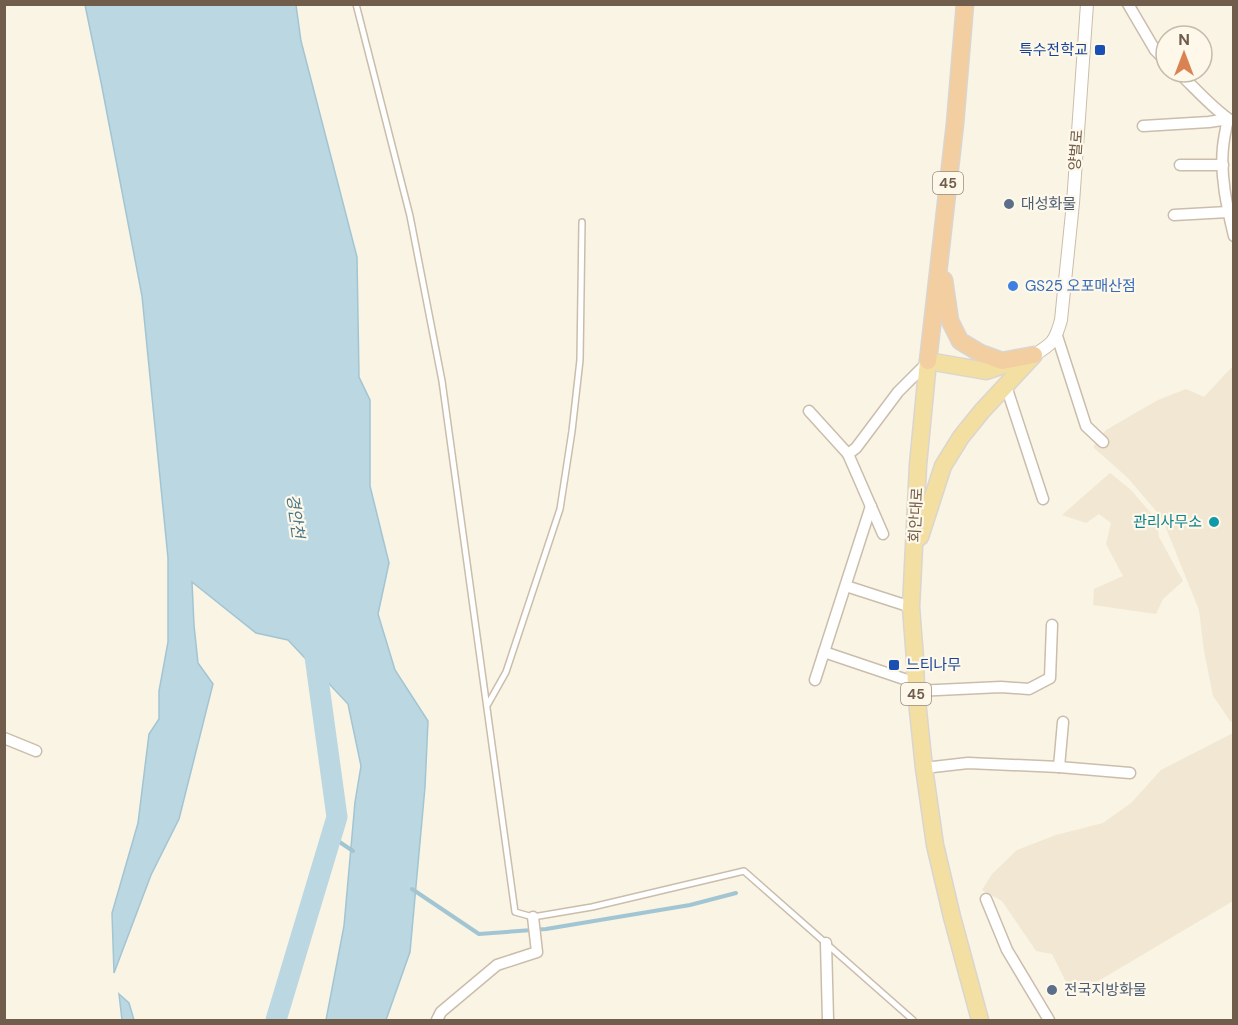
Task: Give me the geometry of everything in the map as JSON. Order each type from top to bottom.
[{"type":"highway","name":"회안대로","points":[[928,361],[965,4]]},
{"type":"highway","points":[[941,253],[950,321],[960,342],[1002,361],[1034,355]]},
{"type":"main road","points":[[928,361],[986,371],[1034,355]]},
{"type":"main road","points":[[914,558],[943,466],[961,437],[982,411],[1034,355]]},
{"type":"main road","name":"회안대로","points":[[928,361],[918,465],[911,607],[916,687],[935,845],[980,1020]]},
{"type":"street","name":"양벌로","points":[[1057,336],[1061,320],[1073,203],[1087,4]]},
{"type":"street","points":[[1128,4],[1154,49]]},
{"type":"street","points":[[1190,84],[1217,111],[1231,121]]},
{"type":"street","points":[[1143,126],[1231,121]]},
{"type":"street","points":[[1231,121],[1223,146],[1223,176],[1233,236]]},
{"type":"street","points":[[1180,165],[1223,165]]},
{"type":"street","points":[[1174,215],[1228,212]]},
{"type":"street","points":[[1034,355],[1048,347],[1057,336]]},
{"type":"street","points":[[1057,336],[1086,426],[1103,442]]},
{"type":"street","points":[[848,454],[856,448],[898,392],[928,361]]},
{"type":"street","points":[[1006,386],[1043,499]]},
{"type":"street","points":[[809,411],[848,454],[883,534]]},
{"type":"street","points":[[815,680],[871,506]]},
{"type":"street","points":[[846,586],[911,607]]},
{"type":"street","points":[[824,652],[916,687],[1029,689],[1050,678],[1052,625]]},
{"type":"street","points":[[1059,767],[1063,722]]},
{"type":"street","points":[[4,738],[36,751]]},
{"type":"street","points":[[924,768],[968,763],[1130,773]]},
{"type":"street","points":[[986,899],[1007,950],[1049,1020]]},
{"type":"street","points":[[437,1020],[441,1012],[497,965],[537,952],[533,920]]},
{"type":"street","points":[[826,944],[828,1020]]},
{"type":"lane","points":[[356,4],[410,216],[442,381],[515,912],[533,920],[744,871],[913,1020]]},
{"type":"lane","points":[[487,706],[506,672],[560,509],[580,360],[582,222]]},
{"type":"shaded area","points":[[1233,366],[1233,720],[1231,722],[1213,696],[1199,610],[1162,518],[1128,478],[1093,447],[1106,430],[1158,400],[1186,389],[1204,397]]},
{"type":"shaded area","points":[[1110,473],[1131,490],[1156,519],[1159,537],[1183,581],[1163,599],[1156,614],[1093,605],[1094,589],[1123,576],[1106,544],[1111,523],[1099,514],[1086,523],[1062,515]]},
{"type":"shaded area","points":[[1233,733],[1233,901],[1073,996],[1052,954],[1036,951],[1002,901],[982,890],[992,874],[1017,850],[1056,835],[1103,823],[1131,803],[1161,770]]},
{"type":"water","points":[[85,5],[296,5],[301,41],[357,257],[359,377],[370,400],[370,486],[389,563],[378,614],[395,670],[428,721],[425,787],[410,952],[386,1020],[326,1020],[344,926],[355,802],[361,766],[348,704],[288,640],[256,633],[192,582],[198,663],[213,684],[179,819],[151,875],[114,973],[112,913],[138,823],[149,734],[159,719],[159,691],[168,642],[168,558],[142,296]]},
{"type":"water","points":[[119,994],[129,1003],[134,1020],[122,1020]]},
{"type":"waterway","name":"경안천","points":[[276,1020],[337,817],[313,642]]},
{"type":"waterway","points":[[332,837],[353,851]]},
{"type":"waterway","points":[[412,889],[479,934],[546,929],[690,905],[736,893]]},
{"type":"place","name":"특수전학교","points":[[1100,50]]},
{"type":"place","name":"대성화물","points":[[1009,204]]},
{"type":"place","name":"GS25 오포매산점","points":[[1013,286]]},
{"type":"place","name":"관리사무소","points":[[1214,522]]},
{"type":"place","name":"느티나무","points":[[894,665]]},
{"type":"place","name":"전국지방화물","points":[[1052,990]]}]
